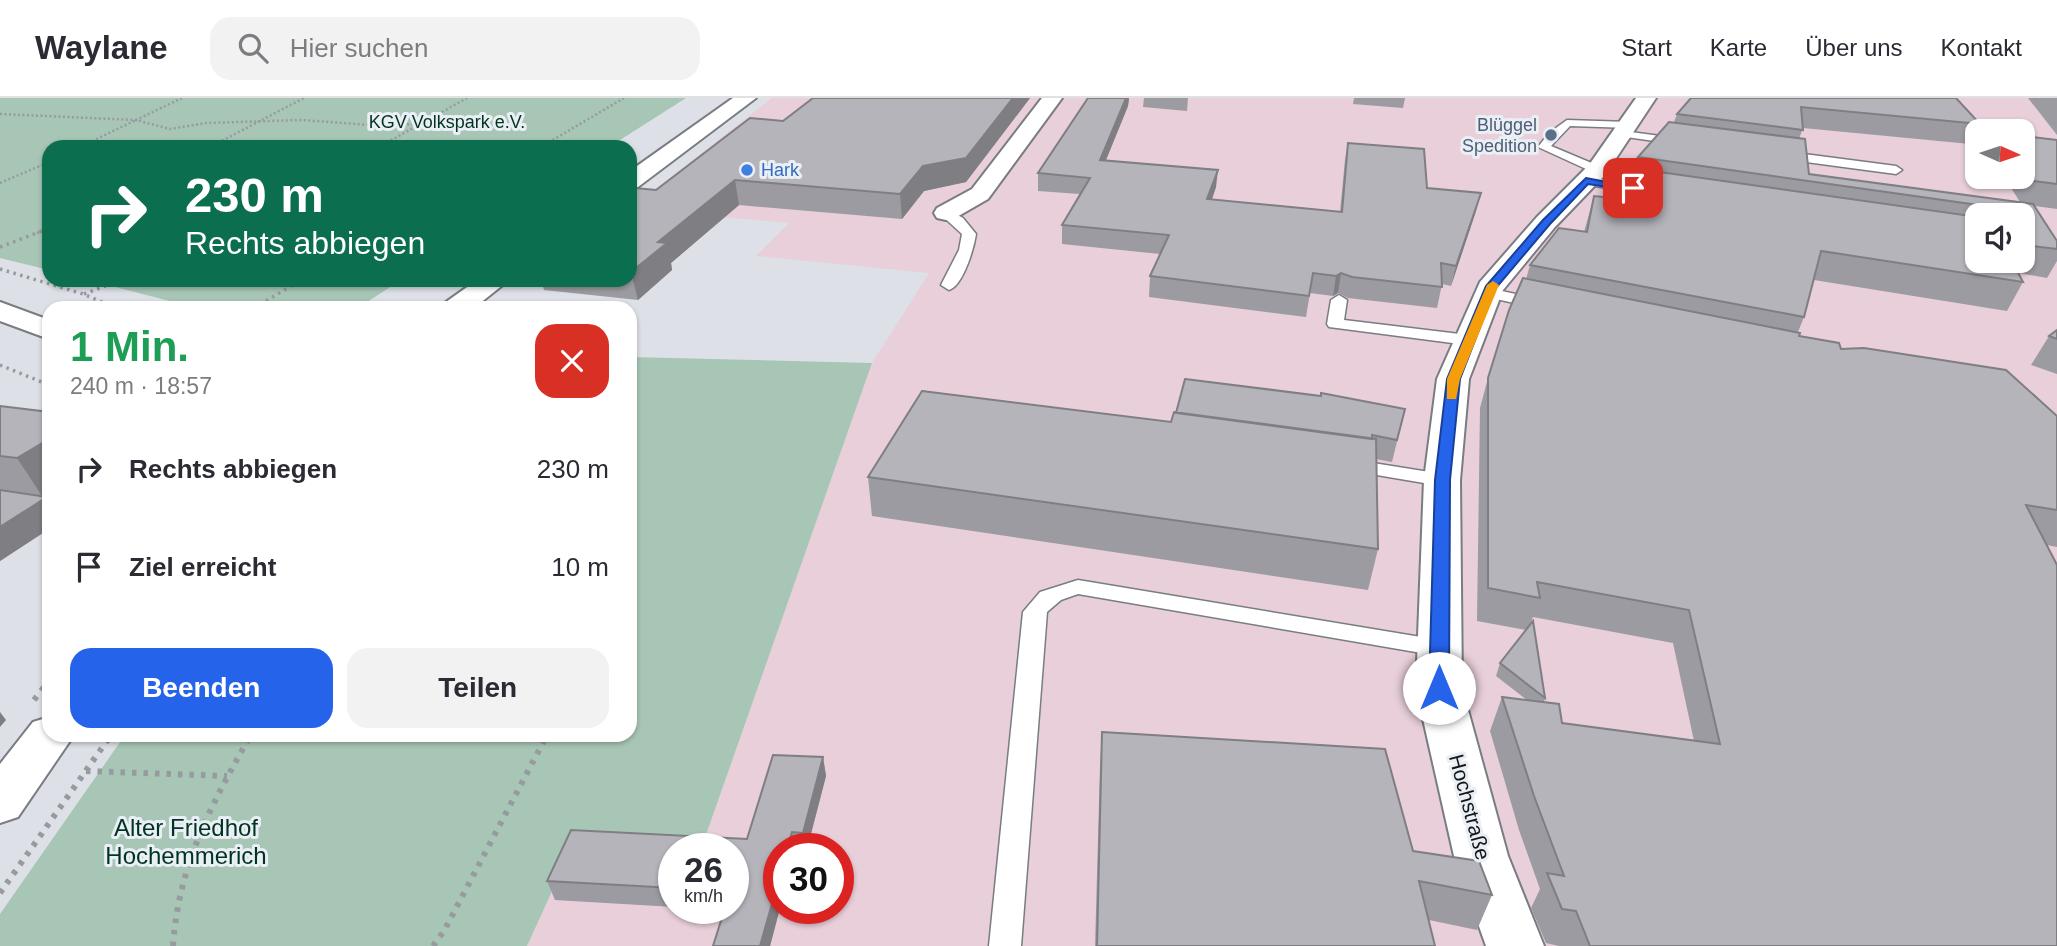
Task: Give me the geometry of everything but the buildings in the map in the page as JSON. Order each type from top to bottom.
[{"type":"street","points":[[637,177],[746,98]]},
{"type":"street","points":[[946,213],[981,194],[1052,98]]},
{"type":"street","name":"Hochstraße","points":[[1515,946],[1478,843],[1439,688],[1443,480],[1453,379],[1488,293],[1546,222],[1591,175],[1633,119]]},
{"type":"street","points":[[466,301],[485,287]]},
{"type":"street","points":[[0,311],[42,327]]},
{"type":"street","points":[[0,802],[45,742]]},
{"type":"lane","points":[[1663,193],[1591,175],[1544,147],[1567,123],[1633,119],[1695,144]]},
{"type":"lane","points":[[1762,153],[1896,170]]},
{"type":"lane","points":[[946,213],[958,221],[969,234],[966,250],[949,285]]},
{"type":"lane","points":[[1488,293],[1557,307]]},
{"type":"lane","points":[[1339,300],[1335,324],[1468,341]]},
{"type":"lane","points":[[1334,463],[1443,480]]},
{"type":"lane","points":[[1005,946],[1035,612],[1043,598],[1058,591],[1078,587],[1439,648]]},
{"type":"path","points":[[95,140],[182,98]]},
{"type":"path","points":[[223,140],[304,98]]},
{"type":"path","points":[[391,140],[467,98]]},
{"type":"path","points":[[553,140],[624,98]]},
{"type":"path","points":[[0,114],[136,120],[170,129],[206,123],[260,121],[420,124]]},
{"type":"path","points":[[0,183],[42,165]]},
{"type":"path","points":[[0,247],[42,231]]},
{"type":"path","points":[[0,269],[42,282]]},
{"type":"path","points":[[57,287],[98,301]]},
{"type":"path","points":[[83,295],[103,287]]},
{"type":"path","points":[[266,301],[289,287]]},
{"type":"path","points":[[0,365],[42,382]]},
{"type":"path","points":[[0,893],[106,742]]},
{"type":"path","points":[[173,946],[173,916],[194,846],[227,776],[247,742]]},
{"type":"path","points":[[433,946],[444,931],[543,742]]},
{"type":"path","points":[[86,771],[227,776]]},
{"type":"shaded area","points":[[772,98],[2057,98],[2057,946],[527,946],[575,841],[658,848],[658,924],[749,924],[749,833],[707,833],[872,363],[929,273],[756,256],[789,223],[637,210],[637,204]]},
{"type":"green space","name":"KGV Volkspark e.V.","points":[[0,98],[686,98],[620,140],[42,140],[42,268],[0,258]]},
{"type":"green space","points":[[115,287],[390,287],[369,301],[170,301]]},
{"type":"green space","name":"Alter Friedhof Hochemmerich","points":[[637,357],[872,363],[707,833],[658,833],[658,846],[575,841],[527,946],[0,946],[0,914],[120,742],[637,742]]},
{"type":"slow traffic","points":[[1451,396],[1453,379],[1493,285]]},
{"type":"place","name":"Blüggel Spedition","points":[[1551,135]]},
{"type":"place","name":"Hark","points":[[747,170]]},
{"type":"route","points":[[1439,688],[1443,480],[1453,379],[1490,288],[1546,222],[1586,181],[1633,188]]}]
